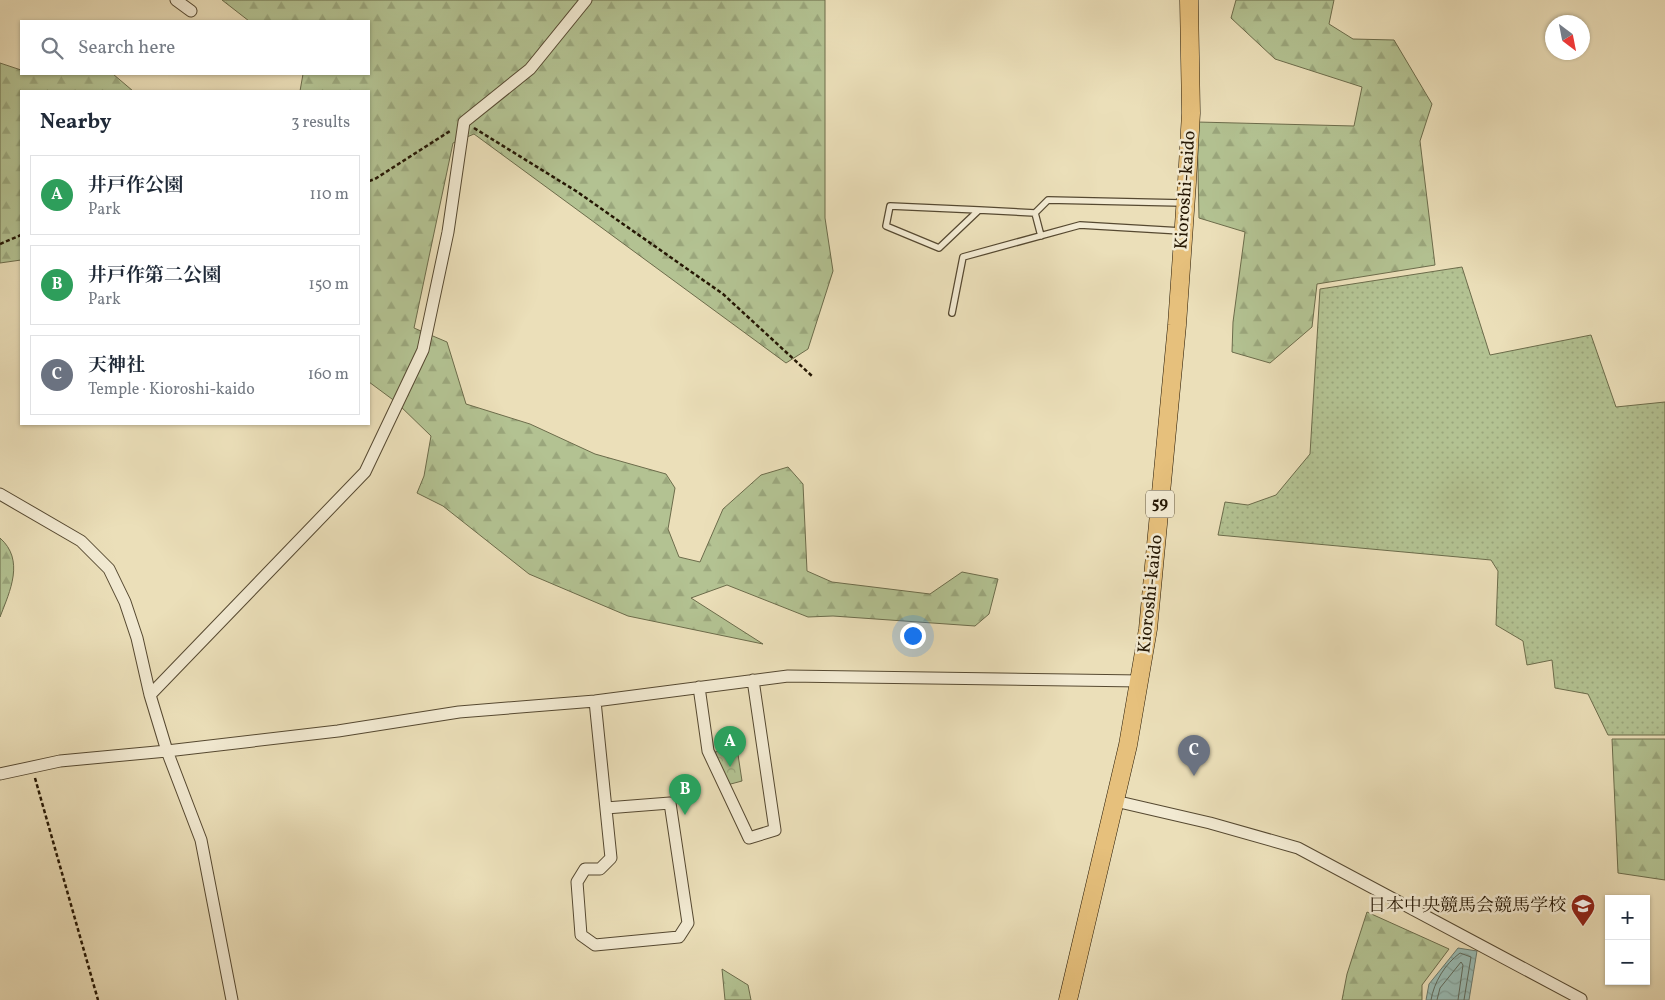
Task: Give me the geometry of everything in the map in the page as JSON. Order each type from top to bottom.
[{"type":"main road","name":"Kioroshi-kaido","points":[[1068,1000],[1115,801],[1140,681],[1157,539],[1186,204],[1191,113],[1189,0]]},
{"type":"street","points":[[176,0],[191,11]]},
{"type":"street","points":[[150,696],[365,472],[423,350],[448,232],[464,122],[530,69],[586,0]]},
{"type":"street","points":[[0,494],[81,541],[109,569],[125,602],[137,638],[150,696],[167,752],[201,840],[232,1000]]},
{"type":"street","points":[[0,774],[31,766],[338,731],[459,712],[595,701],[788,676],[1140,681]]},
{"type":"street","points":[[699,687],[708,751],[749,838],[775,830],[753,680]]},
{"type":"street","points":[[595,701],[611,858],[600,869],[585,869],[577,882],[581,935],[594,946],[679,937],[688,923],[670,803],[606,808]]},
{"type":"street","points":[[1115,801],[1210,823],[1298,848],[1582,999]]},
{"type":"lane","points":[[979,210],[939,248],[886,226],[890,206],[979,210],[1035,213],[1048,200],[1186,204]]},
{"type":"lane","points":[[1035,213],[1041,236]]},
{"type":"lane","points":[[952,313],[964,257],[1080,225],[1184,231]]},
{"type":"path","points":[[370,181],[464,122],[576,191],[723,294],[812,376]]},
{"type":"path","points":[[0,244],[20,235]]},
{"type":"path","points":[[31,766],[98,1000]]},
{"type":"green space","points":[[222,0],[825,0],[825,218],[833,271],[808,349],[786,363],[474,134],[453,143],[414,328],[447,342],[466,404],[530,424],[595,454],[666,474],[675,488],[668,529],[679,557],[700,562],[723,509],[761,475],[788,467],[803,484],[807,571],[832,582],[930,594],[962,572],[998,579],[989,614],[975,626],[833,616],[808,617],[727,585],[691,598],[763,644],[628,616],[529,574],[443,506],[417,493],[424,476],[431,436],[396,402],[370,383],[370,90],[300,90],[303,75],[370,75],[370,20],[248,20]]},
{"type":"green space","points":[[1236,0],[1334,0],[1329,24],[1353,39],[1394,40],[1432,104],[1420,141],[1435,265],[1317,284],[1312,327],[1270,363],[1232,352],[1233,322],[1245,232],[1199,218],[1197,122],[1354,126],[1362,87],[1275,59],[1231,18]]},
{"type":"green space","points":[[0,63],[20,70],[20,75],[114,75],[132,90],[20,90],[20,260],[0,263]]},
{"type":"green space","points":[[1462,267],[1490,355],[1591,335],[1616,407],[1665,402],[1665,735],[1608,735],[1588,694],[1555,688],[1552,660],[1527,665],[1523,641],[1496,625],[1498,571],[1491,560],[1218,535],[1225,502],[1248,505],[1276,495],[1310,454],[1320,289]]},
{"type":"green space","points":[[0,538],[8,547],[14,566],[8,597],[0,617]]},
{"type":"green space","points":[[1612,739],[1665,739],[1665,880],[1618,873]]},
{"type":"green space","points":[[737,748],[742,781],[727,785],[715,752]]},
{"type":"green space","points":[[1367,912],[1449,949],[1422,985],[1422,1000],[1342,1000],[1347,974]]},
{"type":"green space","points":[[722,969],[748,985],[751,1000],[725,1000]]},
{"type":"water","points":[[1458,948],[1477,951],[1469,1000],[1426,1000],[1429,984]]},
{"type":"place","name":"井戸作公園","points":[[730,767]]},
{"type":"place","name":"天神社","points":[[1194,776]]},
{"type":"place","name":"井戸作第二公園","points":[[685,815]]},
{"type":"place","name":"日本中央競馬会競馬学校","points":[[1583,927]]}]
